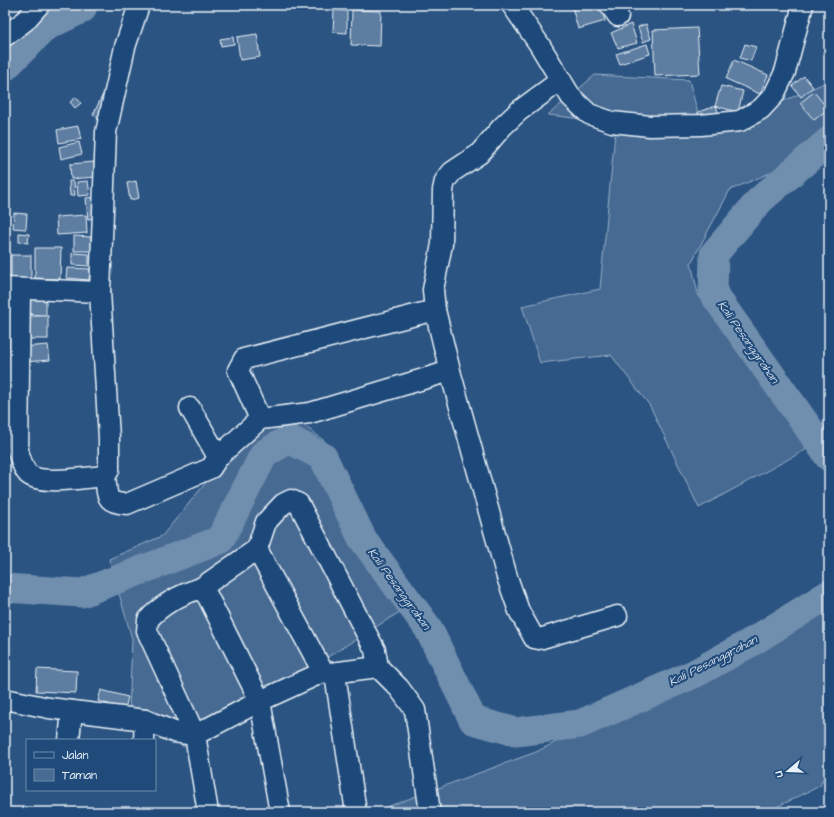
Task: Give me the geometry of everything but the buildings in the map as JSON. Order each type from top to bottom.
[{"type":"street","points":[[5,36],[25,21],[40,5]]},
{"type":"street","points":[[139,5],[126,47],[106,132],[100,292],[109,438],[109,470],[105,476],[109,498],[114,503],[127,504],[211,468],[218,457],[260,419],[310,413],[450,371]]},
{"type":"street","points":[[512,5],[539,44],[571,97],[589,114],[612,122],[650,126],[701,125],[740,121],[761,109],[774,95],[785,72],[803,5]]},
{"type":"street","points":[[561,80],[519,111],[502,127],[479,154],[452,172],[445,181],[443,190],[442,244],[433,290],[435,310],[450,371],[507,577],[519,611],[534,638],[539,639],[618,616]]},
{"type":"street","points":[[100,292],[13,289],[18,451],[27,473],[37,479],[69,479],[105,476]]},
{"type":"street","points":[[260,419],[238,370],[244,359],[435,310]]},
{"type":"street","points":[[190,408],[218,457]]},
{"type":"street","points":[[208,812],[195,735],[148,631],[148,620],[156,610],[192,591],[201,588],[257,549],[266,522],[283,504],[291,500],[299,504],[375,650],[378,667],[399,688],[415,710],[430,812]]},
{"type":"street","points":[[257,549],[327,673],[336,681],[356,812]]},
{"type":"street","points":[[201,588],[208,597],[260,701],[280,812]]},
{"type":"street","points":[[5,699],[72,711],[145,720],[174,732],[195,735],[260,701],[327,673],[378,667]]},
{"type":"street","points":[[70,739],[72,711]]},
{"type":"street","points":[[144,739],[145,720]]},
{"type":"green space","points":[[595,75],[689,80],[704,136],[829,81],[829,154],[812,155],[730,190],[691,263],[699,298],[741,328],[818,443],[699,508],[650,406],[611,355],[540,363],[522,306],[600,289],[616,123],[548,115]]},
{"type":"green space","points":[[277,404],[332,447],[411,605],[183,747],[162,717],[129,714],[132,639],[109,559],[162,536],[204,485]]},
{"type":"green space","points":[[829,593],[829,764],[820,786],[766,812],[373,812],[536,752],[776,633]]},
{"type":"waterway","name":"Kali Pesanggrahan","points":[[5,67],[45,27],[82,9],[83,5]]},
{"type":"waterway","name":"Kali Pesanggrahan","points":[[829,141],[760,200],[714,254],[713,293],[829,457]]},
{"type":"waterway","name":"Kali Pesanggrahan","points":[[5,588],[82,593],[220,540],[264,454],[289,439],[323,457],[362,538],[428,628],[473,720],[516,732],[580,724],[696,673],[755,640],[829,594]]}]
